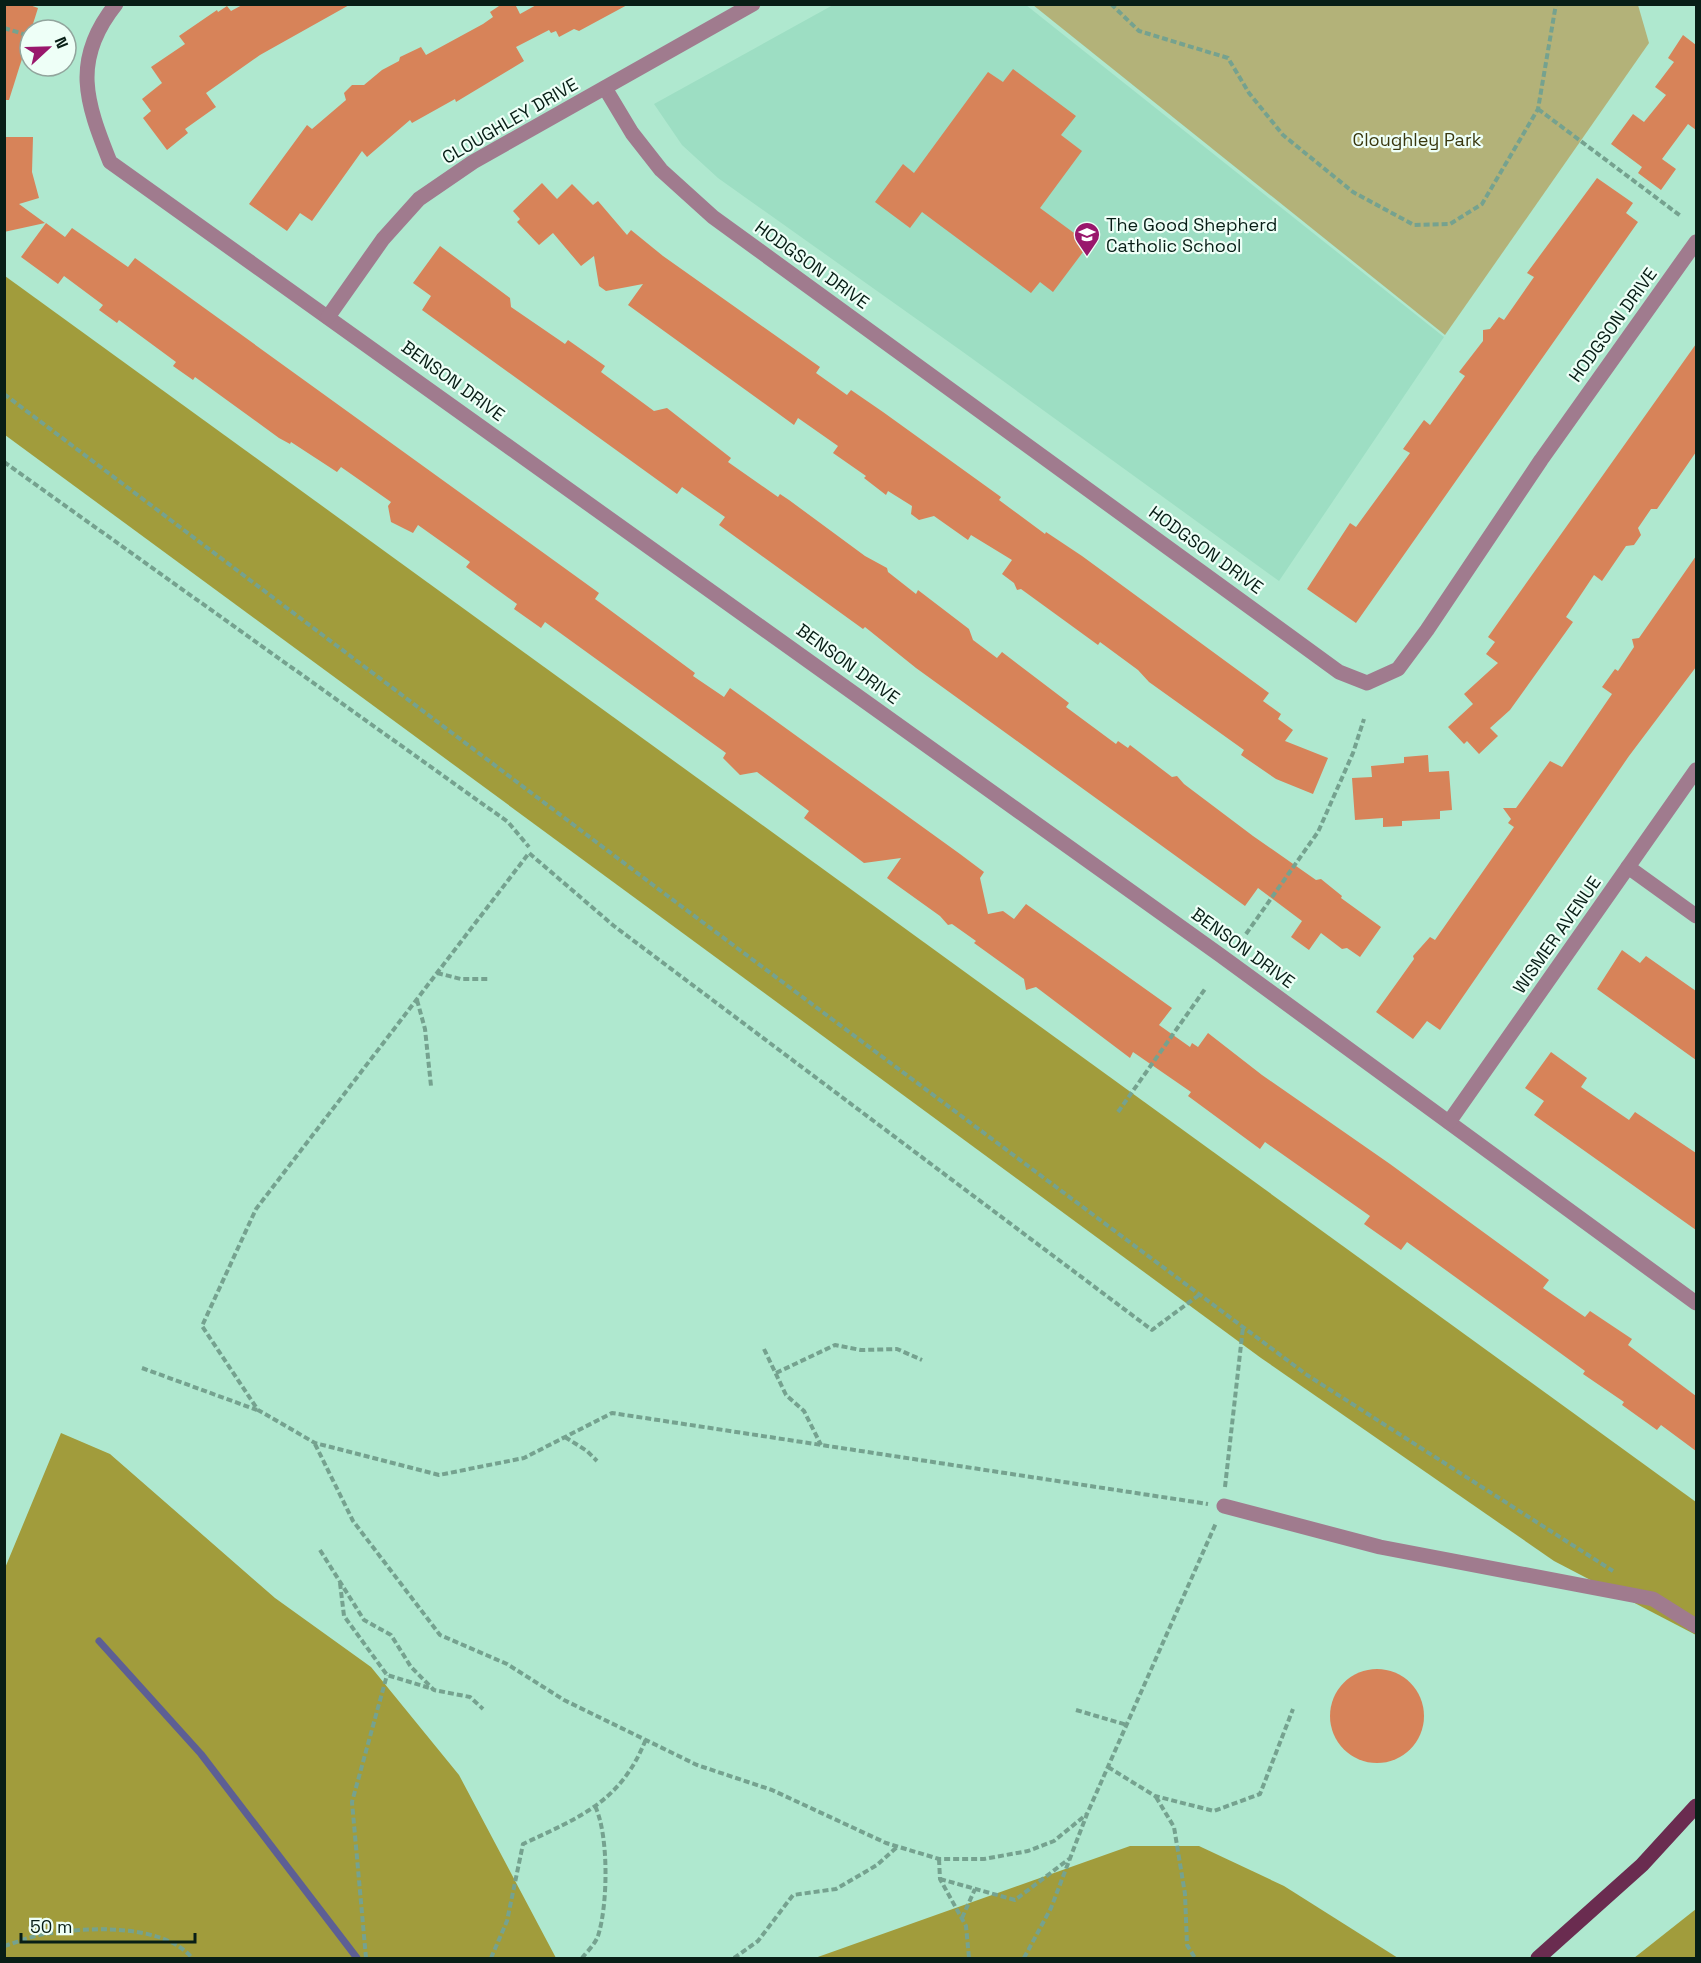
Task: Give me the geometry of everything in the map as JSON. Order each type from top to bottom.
[{"type":"main road","points":[[1538,1959],[1642,1865],[1696,1806]]},
{"type":"street","name":"BENSON DRIVE","points":[[116,4],[104,20],[86,64],[90,113],[110,162],[1191,934],[1696,1303]]},
{"type":"street","name":"CLOUGHLEY DRIVE","points":[[328,317],[383,239],[419,199],[473,162],[753,4]]},
{"type":"street","name":"HODGSON DRIVE","points":[[605,88],[632,134],[661,170],[713,217],[1339,672],[1367,683],[1398,669],[1416,646],[1541,460],[1696,242]]},
{"type":"street","name":"WISMER AVENUE","points":[[1449,1122],[1696,770]]},
{"type":"street","points":[[1628,867],[1696,916]]},
{"type":"street","points":[[1224,1506],[1380,1547],[1653,1599],[1696,1626]]},
{"type":"path","points":[[1111,4],[1139,31],[1228,58],[1250,93],[1283,135],[1353,192],[1414,225],[1450,224],[1482,204],[1538,109],[1556,4]]},
{"type":"path","points":[[1538,109],[1683,217]]},
{"type":"path","points":[[4,394],[651,884],[1307,1375],[1619,1574]]},
{"type":"path","points":[[4,462],[508,822],[529,847]]},
{"type":"path","points":[[1246,934],[1318,832],[1353,753],[1364,719]]},
{"type":"path","points":[[258,1410],[202,1326],[256,1209],[529,854],[614,926],[1152,1330],[1199,1295]]},
{"type":"path","points":[[437,973],[461,979],[490,979]]},
{"type":"path","points":[[1118,1112],[1204,988]]},
{"type":"path","points":[[417,999],[425,1029],[432,1086]]},
{"type":"path","points":[[1024,1959],[1051,1908],[1087,1814],[1224,1506],[1243,1327]]},
{"type":"path","points":[[776,1373],[835,1345],[861,1350],[897,1349],[922,1360]]},
{"type":"path","points":[[764,1348],[786,1395],[804,1411],[821,1446]]},
{"type":"path","points":[[142,1368],[258,1410],[315,1443],[439,1475],[524,1458],[612,1413],[1224,1506]]},
{"type":"path","points":[[564,1437],[587,1450],[597,1461]]},
{"type":"path","points":[[315,1443],[353,1521],[440,1635],[507,1664],[564,1700],[646,1738],[697,1765],[772,1790],[898,1846],[939,1859],[984,1859],[1028,1851],[1054,1841],[1087,1814]]},
{"type":"path","points":[[321,1550],[364,1620],[390,1635],[411,1667],[434,1690]]},
{"type":"path","points":[[340,1582],[344,1616],[387,1675],[434,1690],[470,1697],[483,1709]]},
{"type":"path","points":[[366,1959],[352,1802],[387,1675]]},
{"type":"path","points":[[1108,1767],[1155,1796],[1214,1811],[1260,1794],[1293,1709]]},
{"type":"path","points":[[1076,1710],[1126,1725]]},
{"type":"path","points":[[491,1959],[507,1921],[522,1844],[581,1817],[620,1786],[640,1755],[646,1738]]},
{"type":"path","points":[[1155,1796],[1174,1827],[1185,1894],[1187,1945],[1195,1959]]},
{"type":"path","points":[[582,1959],[597,1939],[604,1911],[602,1836],[595,1806]]},
{"type":"path","points":[[734,1959],[758,1941],[793,1895],[836,1889],[877,1865],[898,1846]]},
{"type":"path","points":[[940,1879],[1015,1900],[1070,1858]]},
{"type":"path","points":[[939,1859],[940,1879],[966,1926],[969,1959]]},
{"type":"path","points":[[962,1919],[975,1889]]},
{"type":"path","points":[[4,1946],[44,1934],[111,1930],[145,1932],[184,1948],[192,1959]]},
{"type":"shaded area","name":"The Good Shepherd Catholic School","points":[[833,5],[1026,5],[1444,337],[1279,581],[718,178],[682,145],[654,104]]},
{"type":"shaded area","points":[[5,276],[1696,1502],[1696,1635],[1554,1561],[1261,1358],[5,435]]},
{"type":"shaded area","points":[[61,1433],[110,1454],[275,1598],[371,1667],[459,1775],[556,1958],[5,1958],[5,1568]]},
{"type":"shaded area","points":[[1130,1846],[1199,1846],[1284,1886],[1398,1958],[815,1958]]},
{"type":"shaded area","points":[[1696,1909],[1696,1958],[1634,1958]]},
{"type":"green space","name":"Cloughley Park","points":[[1033,5],[1638,5],[1649,43],[1445,335]]},
{"type":"building","points":[[4,4],[27,4],[38,8],[35,18],[18,18],[18,71],[9,100],[4,100]]},
{"type":"building","points":[[244,4],[351,4],[260,55],[206,93],[216,107],[185,129],[188,133],[167,150],[143,118],[151,111],[142,99],[162,83],[151,67],[185,44],[179,36],[217,10],[218,12],[227,6],[231,11]]},
{"type":"building","points":[[502,4],[515,4],[520,14],[538,4],[629,4],[579,31],[574,29],[559,37],[556,31],[551,33],[549,30],[516,47],[524,61],[456,102],[455,99],[412,123],[410,120],[367,157],[362,151],[312,221],[300,213],[287,231],[249,204],[307,125],[312,129],[346,100],[344,93],[352,85],[364,85],[382,70],[399,61],[400,57],[421,47],[426,55],[483,24],[493,17],[490,12]]},
{"type":"building","points":[[1683,35],[1696,45],[1696,130],[1688,124],[1662,159],[1676,169],[1661,190],[1638,173],[1642,167],[1611,144],[1633,114],[1644,122],[1666,95],[1655,87],[1674,62],[1668,58]]},
{"type":"building","points":[[1013,69],[1076,116],[1061,135],[1082,151],[1040,208],[1089,244],[1053,292],[1040,282],[1031,293],[922,212],[910,228],[875,202],[903,164],[914,173],[988,72],[1003,82]]},
{"type":"building","points":[[4,137],[33,137],[32,172],[39,198],[19,204],[45,223],[4,232]]},
{"type":"building","points":[[1597,178],[1633,203],[1626,213],[1638,222],[1356,623],[1307,589],[1350,523],[1356,527],[1410,453],[1403,449],[1424,420],[1430,425],[1465,376],[1459,372],[1483,341],[1483,330],[1490,329],[1499,317],[1504,320],[1534,277],[1527,273]]},
{"type":"building","points":[[542,183],[557,199],[572,184],[593,205],[598,201],[627,235],[631,230],[663,256],[820,367],[816,373],[847,395],[851,390],[883,412],[1001,497],[999,500],[1045,534],[1046,532],[1082,556],[1269,693],[1263,701],[1281,714],[1278,719],[1293,730],[1285,741],[1328,758],[1313,794],[1276,779],[1241,755],[1244,750],[1149,682],[1138,670],[1100,642],[1098,645],[1021,589],[1017,590],[1014,583],[1002,574],[1012,560],[971,535],[968,540],[934,516],[919,520],[911,514],[912,506],[888,491],[886,495],[864,478],[866,476],[833,453],[838,446],[798,418],[794,425],[628,305],[643,284],[606,291],[599,286],[594,256],[581,266],[553,233],[539,245],[517,222],[520,219],[513,211]]},
{"type":"building","points":[[46,223],[65,237],[72,228],[128,267],[135,258],[599,593],[595,599],[695,673],[693,676],[724,697],[730,688],[960,854],[984,872],[980,878],[988,914],[1003,911],[1014,919],[1026,904],[1172,1008],[1159,1025],[1190,1047],[1192,1043],[1198,1047],[1208,1033],[1262,1075],[1390,1164],[1549,1280],[1543,1288],[1585,1317],[1590,1311],[1632,1339],[1628,1345],[1696,1396],[1696,1451],[1661,1425],[1657,1430],[1622,1405],[1624,1402],[1583,1374],[1585,1371],[1407,1242],[1401,1250],[1364,1224],[1370,1216],[1265,1142],[1260,1149],[1188,1096],[1191,1092],[1133,1052],[1130,1058],[1036,987],[1026,990],[1024,979],[974,943],[976,941],[952,924],[948,925],[940,916],[887,878],[901,858],[864,863],[804,818],[809,811],[757,772],[740,775],[723,758],[726,753],[545,622],[541,628],[514,609],[517,604],[466,567],[470,562],[418,525],[413,533],[391,522],[388,506],[391,502],[341,467],[337,472],[291,442],[290,444],[279,438],[195,377],[193,380],[173,366],[176,362],[119,320],[117,323],[99,310],[103,305],[64,276],[58,284],[21,257]]},
{"type":"building","points":[[440,246],[510,298],[511,307],[565,344],[568,340],[605,366],[601,372],[654,411],[667,408],[731,458],[728,462],[778,497],[780,494],[789,500],[865,556],[887,568],[888,572],[916,594],[918,590],[969,629],[973,640],[997,658],[1002,652],[1069,703],[1066,707],[1116,744],[1118,741],[1128,748],[1130,745],[1172,777],[1177,776],[1184,784],[1253,836],[1316,880],[1321,879],[1342,896],[1341,898],[1381,927],[1360,957],[1347,948],[1342,949],[1321,933],[1309,950],[1291,937],[1302,921],[1258,888],[1245,906],[916,668],[865,627],[863,629],[719,525],[725,517],[682,487],[677,494],[422,310],[431,296],[413,283]]},
{"type":"building","points":[[1696,344],[1696,452],[1657,509],[1651,509],[1638,528],[1641,535],[1634,545],[1626,546],[1602,581],[1594,575],[1566,617],[1573,622],[1510,710],[1490,728],[1498,736],[1479,754],[1467,741],[1464,744],[1448,727],[1473,704],[1464,694],[1498,663],[1486,654],[1495,642],[1488,637]]},
{"type":"building","points":[[1696,556],[1696,667],[1629,756],[1440,1030],[1427,1021],[1413,1039],[1376,1012],[1414,959],[1413,956],[1430,937],[1435,940],[1514,827],[1508,823],[1511,819],[1503,808],[1516,808],[1550,761],[1562,767],[1612,694],[1602,687],[1615,669],[1618,671],[1634,647],[1632,639],[1639,638]]},
{"type":"building","points":[[1428,755],[1429,772],[1449,771],[1452,810],[1440,811],[1440,819],[1402,821],[1402,826],[1383,827],[1383,818],[1355,820],[1352,778],[1372,777],[1371,766],[1404,763],[1404,757]]},
{"type":"building","points":[[1622,950],[1640,963],[1646,956],[1696,991],[1696,1060],[1597,989]]},
{"type":"building","points":[[1551,1052],[1587,1078],[1581,1087],[1629,1120],[1635,1112],[1696,1153],[1696,1230],[1534,1115],[1544,1101],[1525,1088]]},
{"type":"building","points":[[1377,1669],[1395,1673],[1410,1683],[1420,1698],[1424,1716],[1420,1734],[1410,1749],[1395,1759],[1377,1763],[1359,1759],[1344,1749],[1334,1734],[1330,1716],[1334,1698],[1344,1683],[1359,1673]]},
{"type":"waterway","points":[[99,1641],[201,1754],[357,1958]]},
{"type":"place","name":"The Good Shepherd Catholic School","points":[[1087,258]]}]
